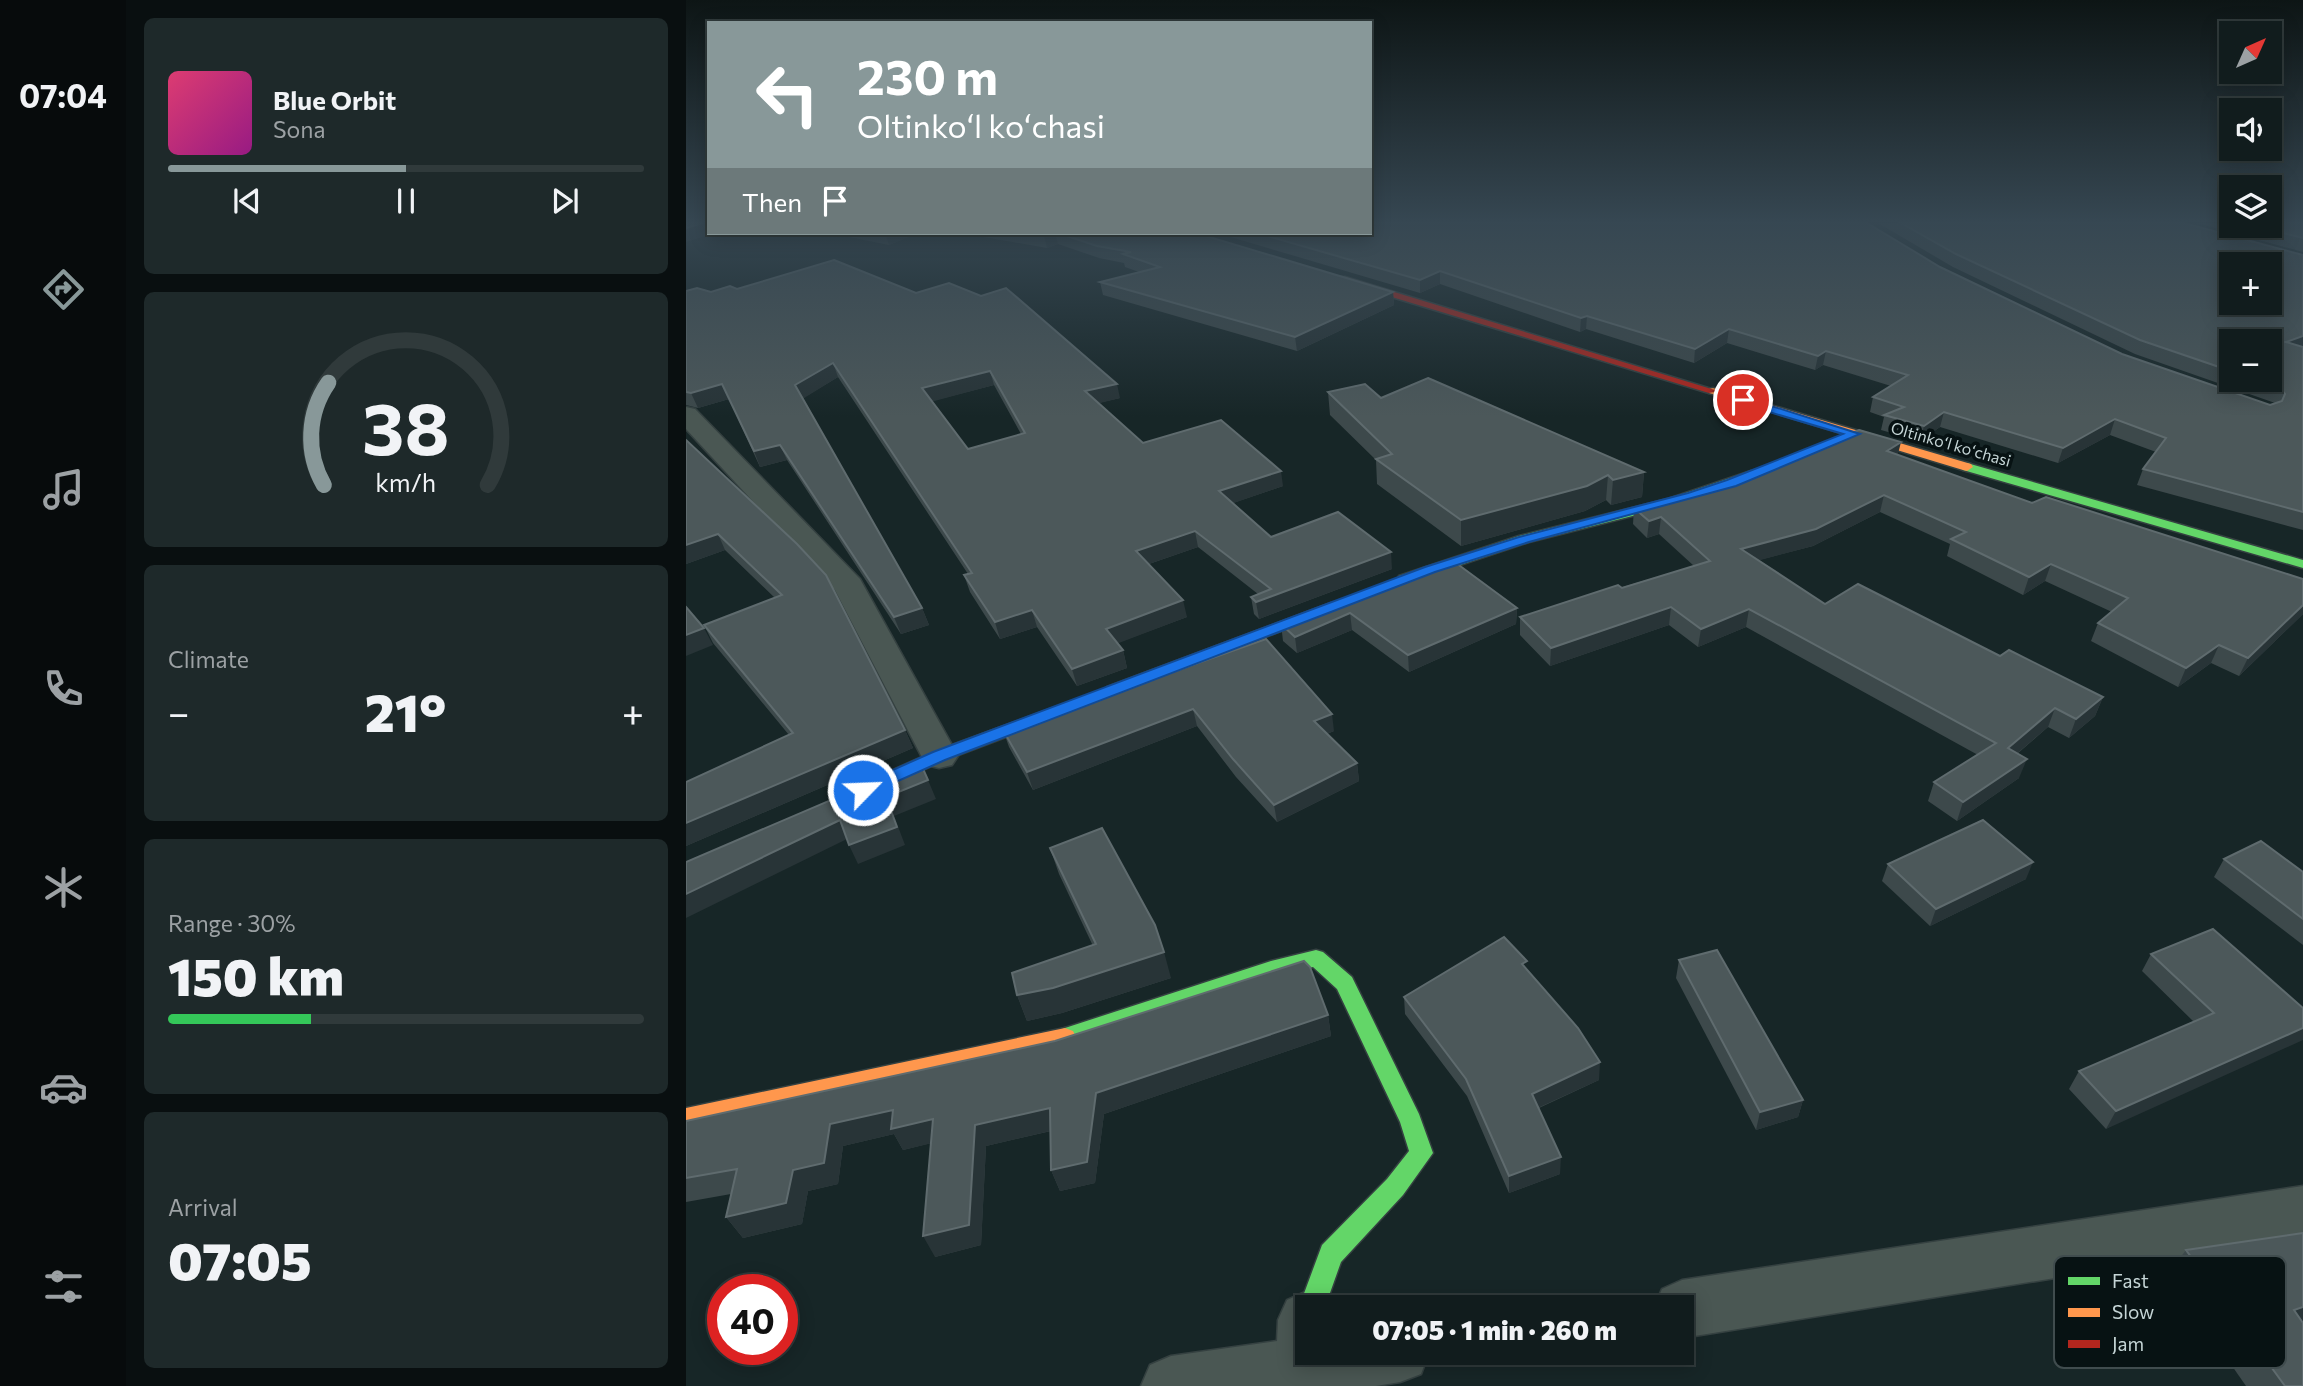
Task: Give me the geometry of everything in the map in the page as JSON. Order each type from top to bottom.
[{"type":"street","name":"Oltinkoʻl koʻchasi","points":[[1371,288],[1854,434],[2303,565]]},
{"type":"street","points":[[686,414],[849,586],[939,756]]},
{"type":"street","points":[[1830,444],[1854,434]]},
{"type":"street","points":[[1391,584],[1524,539],[1672,502],[1769,468]]},
{"type":"street","points":[[1093,698],[1352,599]]},
{"type":"street","points":[[863,790],[939,756],[1067,708]]},
{"type":"street","points":[[686,1118],[1063,1038],[1271,969],[1316,958],[1346,983],[1410,1121],[1421,1153],[1395,1186],[1331,1254],[1316,1295]]},
{"type":"street","points":[[1694,1307],[2303,1212]]},
{"type":"street","points":[[1171,1386],[1295,1361]]},
{"type":"building","points":[[697,288],[711,292],[734,288],[903,288],[916,293],[934,288],[961,288],[981,296],[1006,288],[1117,384],[1085,391],[1143,443],[1221,420],[1281,471],[1219,491],[1271,537],[1338,512],[1391,552],[1256,602],[1251,597],[1271,589],[1195,531],[1136,551],[1183,600],[1106,629],[1123,650],[1072,669],[1032,610],[995,622],[964,575],[972,573],[833,363],[795,385],[922,608],[894,617],[780,445],[754,451],[722,384],[686,392],[686,291]],"holes":[[[990,371],[1025,433],[968,449],[922,388]]]},
{"type":"building","points":[[1120,288],[1379,288],[1393,292],[1295,337]]},
{"type":"building","points":[[1490,288],[1983,288],[2122,354],[2219,387],[2219,392],[2232,392],[2270,405],[2282,401],[2285,394],[2282,390],[2282,329],[2219,329],[2219,367],[2140,340],[2028,288],[2219,288],[2219,315],[2282,315],[2282,288],[2303,288],[2303,336],[2286,342],[2303,347],[2303,512],[2143,469],[2166,438],[2115,419],[2063,448],[1944,412],[1924,426],[1884,415],[1904,407],[1873,397],[1908,375],[1826,351],[1818,356],[1729,329],[1695,349],[1587,316],[1581,318]]},
{"type":"building","points":[[1428,378],[1644,472],[1613,480],[1608,475],[1587,486],[1461,520],[1376,459],[1392,454],[1328,392],[1365,384],[1381,398]]},
{"type":"building","points":[[1859,430],[1901,442],[1887,451],[2032,503],[2046,497],[2303,579],[2303,605],[2248,658],[2219,645],[2186,668],[2098,623],[2128,598],[2051,564],[2029,577],[1951,539],[1966,532],[1884,495],[1816,529],[1741,549],[1825,604],[1858,584],[2000,656],[2009,650],[2103,697],[2076,719],[2055,708],[2008,748],[2027,759],[1963,802],[1934,782],[1996,743],[1749,609],[1701,629],[1671,607],[1551,648],[1520,617],[1618,585],[1622,588],[1710,561],[1661,517],[1649,521],[1634,508],[1679,496],[1685,499]]},
{"type":"building","points":[[686,440],[797,544],[826,575],[905,730],[686,823],[686,782],[793,733],[704,625],[782,595],[718,534],[686,545]]},
{"type":"building","points":[[1452,560],[1517,608],[1408,655],[1350,613],[1295,637],[1281,624]]},
{"type":"building","points":[[686,607],[704,628],[686,635]]},
{"type":"building","points":[[1266,639],[1332,714],[1314,721],[1357,763],[1274,805],[1193,709],[1027,772],[1003,730],[1143,677],[1165,671],[1167,674]]},
{"type":"building","points":[[920,762],[928,780],[886,797],[897,827],[849,845],[840,820],[686,894],[686,862]]},
{"type":"building","points":[[1983,820],[2033,862],[1936,909],[1888,864]]},
{"type":"building","points":[[1102,828],[1155,925],[1164,952],[1053,988],[1017,995],[1012,973],[1096,944],[1050,848]]},
{"type":"building","points":[[2261,841],[2303,872],[2303,919],[2224,859]]},
{"type":"building","points":[[2213,929],[2303,1008],[2303,1028],[2116,1111],[2079,1071],[2214,1013],[2151,954]]},
{"type":"building","points":[[1504,937],[1527,961],[1522,964],[1578,1028],[1600,1062],[1532,1094],[1561,1157],[1509,1176],[1466,1079],[1404,997]]},
{"type":"building","points":[[1717,950],[1803,1100],[1760,1112],[1679,960]]},
{"type":"building","points":[[1304,961],[1310,967],[1328,1015],[1096,1093],[1087,1162],[1051,1170],[1050,1108],[975,1125],[969,1225],[923,1236],[933,1119],[891,1129],[893,1110],[830,1124],[824,1163],[793,1170],[786,1203],[726,1217],[737,1169],[686,1178],[686,1121],[1055,1041]]},
{"type":"building","points":[[2303,1233],[2303,1307],[2294,1310],[2303,1323],[2303,1386],[2285,1386],[2272,1368],[2286,1368],[2286,1256],[2190,1256],[2186,1250]]},
{"type":"traffic: fast","points":[[1967,467],[2303,564]]},
{"type":"traffic: fast","points":[[1404,579],[1524,539],[1672,502],[1751,475]]},
{"type":"traffic: fast","points":[[1113,690],[1331,607]]},
{"type":"traffic: fast","points":[[1065,1037],[1271,969],[1316,958],[1345,983],[1411,1121],[1421,1153],[1395,1187],[1331,1254],[1316,1295]]},
{"type":"traffic: slow","points":[[1713,391],[1967,467]]},
{"type":"traffic: slow","points":[[686,1118],[1065,1037]]},
{"type":"traffic: jam","points":[[1371,288],[1713,391]]},
{"type":"traffic: jam","points":[[872,786],[939,756],[1053,713]]},
{"type":"route","points":[[863,790],[939,756],[1430,569],[1524,539],[1692,496],[1732,483],[1854,434],[1743,400]]}]
